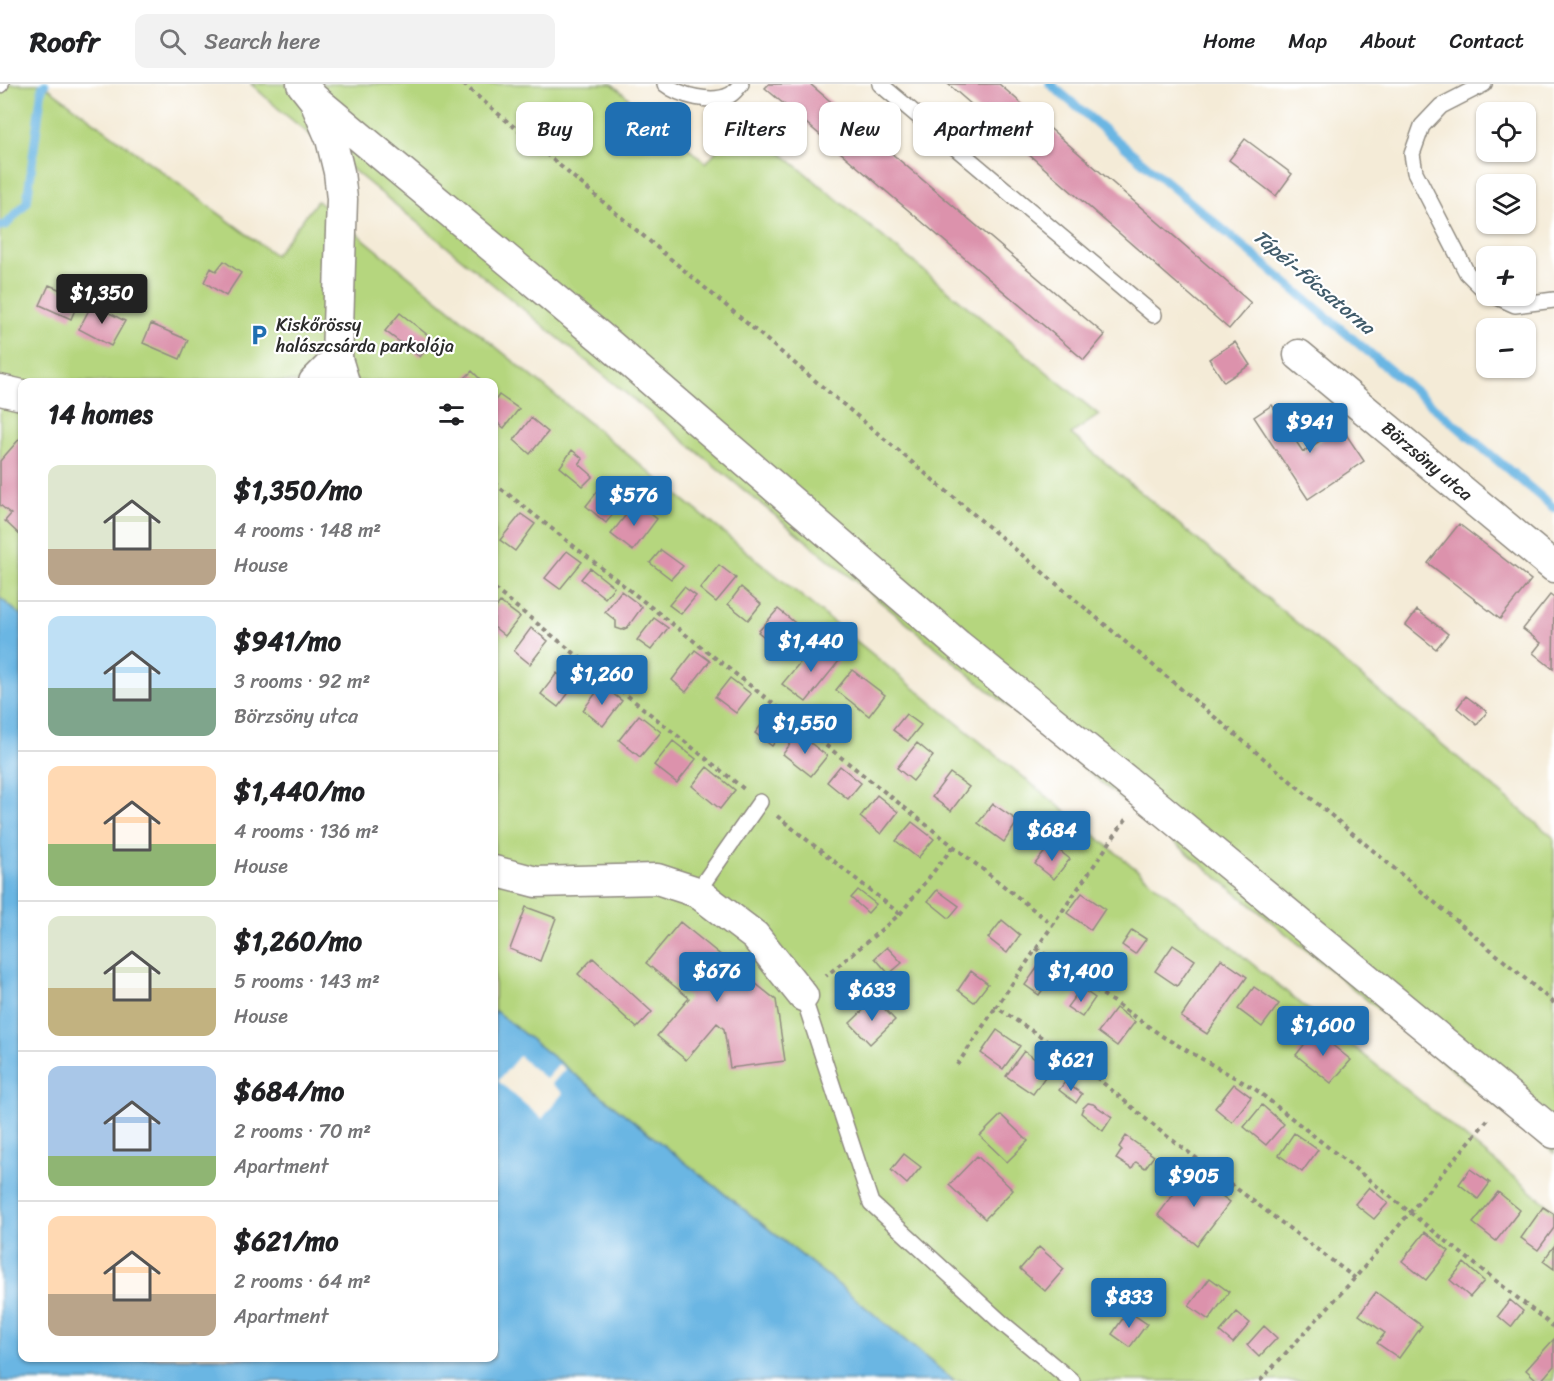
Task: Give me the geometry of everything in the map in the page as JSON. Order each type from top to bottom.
[{"type":"street","points":[[307,91],[331,139],[339,172],[342,199],[340,371],[323,378]]},
{"type":"street","points":[[307,91],[610,345],[958,645],[1143,794],[1554,1133]]},
{"type":"street","name":"Börzsöny utca","points":[[1299,355],[1554,567]]},
{"type":"street","points":[[0,390],[18,394]]},
{"type":"street","points":[[498,872],[536,882],[657,879],[698,892],[755,936],[803,996]]},
{"type":"lane","points":[[665,84],[671,89],[703,100],[731,95],[741,84]]},
{"type":"lane","points":[[880,84],[1154,315]]},
{"type":"lane","points":[[1476,282],[1467,273],[1415,172],[1412,154],[1422,126],[1441,106],[1484,84]]},
{"type":"lane","points":[[1536,302],[1554,300]]},
{"type":"lane","points":[[698,892],[760,802]]},
{"type":"lane","points":[[803,996],[871,1203],[1002,1323],[1072,1381]]},
{"type":"path","points":[[463,84],[1554,1003]]},
{"type":"path","points":[[498,486],[1053,925]]},
{"type":"path","points":[[498,591],[900,914]]},
{"type":"path","points":[[957,1065],[1143,794]]},
{"type":"path","points":[[803,996],[900,914],[953,847]]},
{"type":"path","points":[[1036,948],[1165,1038],[1255,1089],[1554,1327]]},
{"type":"path","points":[[996,1007],[1077,1061],[1159,1130],[1355,1278]]},
{"type":"path","points":[[1260,1381],[1355,1278],[1508,1096]]},
{"type":"green space","points":[[0,84],[43,84],[275,255],[317,201],[1554,1210],[1554,1381],[954,1381],[840,1286],[498,1013],[498,378],[18,378],[18,613],[0,598]]},
{"type":"green space","points":[[251,84],[612,84],[633,102],[605,102],[605,156],[691,156],[691,150],[706,163],[712,156],[784,156],[1099,415],[1071,434],[1554,838],[1554,1153],[281,111]]},
{"type":"water","points":[[0,598],[18,613],[18,1362],[498,1362],[498,1013],[840,1286],[954,1381],[0,1381]]},
{"type":"pier","points":[[519,1056],[546,1079],[559,1064],[565,1069],[552,1084],[563,1093],[542,1119],[498,1081]]},
{"type":"building","points":[[769,84],[810,84],[831,102],[819,102],[819,134],[807,124],[807,102],[781,102],[765,88]]},
{"type":"building","points":[[948,84],[999,84],[1020,102],[969,102]]},
{"type":"building","points":[[1054,132],[1251,303],[1229,329],[1031,156],[1054,156]]},
{"type":"building","points":[[1245,139],[1292,174],[1276,196],[1229,160]]},
{"type":"building","points":[[845,156],[895,156],[1105,335],[1084,360]]},
{"type":"building","points":[[224,261],[241,273],[226,296],[204,282],[211,268],[216,271]]},
{"type":"building","points":[[49,285],[80,298],[71,319],[40,305]]},
{"type":"building","points":[[92,304],[125,321],[111,346],[79,329]]},
{"type":"building","points":[[400,313],[434,340],[420,357],[385,331]]},
{"type":"building","points":[[151,324],[188,340],[180,359],[143,343]]},
{"type":"building","points":[[1235,342],[1250,365],[1224,382],[1209,359]]},
{"type":"building","points":[[472,371],[479,378],[465,378]]},
{"type":"building","points":[[498,396],[519,409],[504,428],[498,423]]},
{"type":"building","points":[[1272,405],[1303,452],[1341,427],[1364,461],[1308,499],[1254,417]]},
{"type":"building","points":[[531,418],[548,432],[530,454],[514,440]]},
{"type":"building","points":[[18,441],[18,533],[5,521],[11,514],[0,505],[0,461]]},
{"type":"building","points":[[572,450],[583,459],[579,464],[593,476],[583,486],[560,467]]},
{"type":"building","points":[[607,479],[627,495],[606,523],[586,506]]},
{"type":"building","points":[[636,502],[657,519],[633,551],[611,534]]},
{"type":"building","points":[[521,514],[535,524],[515,551],[500,540]]},
{"type":"building","points":[[1459,524],[1531,580],[1500,619],[1428,563]]},
{"type":"building","points":[[661,550],[683,566],[671,579],[650,563]]},
{"type":"building","points":[[567,551],[582,562],[560,589],[545,578]]},
{"type":"building","points":[[719,565],[736,578],[716,602],[700,589]]},
{"type":"building","points":[[590,568],[614,587],[605,598],[581,579]]},
{"type":"building","points":[[684,587],[696,596],[681,614],[669,605]]},
{"type":"building","points":[[741,587],[761,604],[748,620],[728,604]]},
{"type":"building","points":[[621,591],[642,607],[627,628],[622,630],[616,628],[616,621],[605,612]]},
{"type":"building","points":[[1550,595],[1554,598],[1553,669],[1533,653],[1541,643],[1523,629]]},
{"type":"building","points":[[500,602],[520,617],[505,636],[498,630],[498,605]]},
{"type":"building","points":[[778,609],[799,626],[780,649],[758,632]]},
{"type":"building","points":[[1417,610],[1448,634],[1436,649],[1406,625]]},
{"type":"building","points":[[654,618],[668,628],[651,650],[637,640]]},
{"type":"building","points":[[531,628],[548,641],[530,664],[514,651]]},
{"type":"building","points":[[816,643],[839,661],[806,702],[782,684]]},
{"type":"building","points":[[695,650],[710,661],[686,692],[672,680]]},
{"type":"building","points":[[852,670],[885,695],[869,716],[836,690]]},
{"type":"building","points":[[557,673],[574,686],[558,707],[541,694]]},
{"type":"building","points":[[730,678],[751,694],[736,713],[715,697]]},
{"type":"building","points":[[602,685],[622,701],[603,726],[583,710]]},
{"type":"building","points":[[1466,696],[1487,712],[1477,725],[1457,708]]},
{"type":"building","points":[[772,711],[789,723],[772,746],[755,733]]},
{"type":"building","points":[[906,714],[921,725],[908,741],[893,730]]},
{"type":"building","points":[[639,715],[661,732],[640,757],[619,740]]},
{"type":"building","points":[[798,733],[827,756],[811,776],[783,754]]},
{"type":"building","points":[[673,741],[696,759],[677,783],[654,765]]},
{"type":"building","points":[[917,743],[933,756],[913,781],[897,768]]},
{"type":"building","points":[[840,766],[861,783],[848,799],[827,782]]},
{"type":"building","points":[[707,767],[735,790],[720,809],[692,786]]},
{"type":"building","points":[[950,773],[969,787],[951,811],[932,797]]},
{"type":"building","points":[[877,795],[898,812],[881,834],[860,817]]},
{"type":"building","points":[[993,804],[1018,821],[1004,842],[978,823]]},
{"type":"building","points":[[912,822],[934,839],[918,858],[896,841]]},
{"type":"building","points":[[1051,844],[1070,859],[1054,879],[1035,864]]},
{"type":"building","points":[[858,890],[876,904],[868,913],[851,898]]},
{"type":"building","points":[[937,890],[959,906],[949,918],[928,901]]},
{"type":"building","points":[[1082,893],[1105,909],[1091,930],[1067,913]]},
{"type":"building","points":[[526,907],[556,918],[540,961],[510,949]]},
{"type":"building","points":[[1002,920],[1020,935],[1007,953],[988,938]]},
{"type":"building","points":[[680,922],[776,1000],[785,1061],[730,1068],[724,1029],[717,1023],[686,1060],[657,1036],[689,998],[646,963]]},
{"type":"building","points":[[1132,930],[1146,939],[1135,954],[1122,945]]},
{"type":"building","points":[[1173,945],[1195,960],[1177,986],[1155,971]]},
{"type":"building","points":[[887,947],[902,963],[889,974],[875,958]]},
{"type":"building","points":[[593,958],[652,1012],[637,1028],[578,974]]},
{"type":"building","points":[[1221,959],[1247,977],[1207,1034],[1181,1017]]},
{"type":"building","points":[[1042,961],[1056,971],[1039,995],[1025,985]]},
{"type":"building","points":[[971,971],[988,984],[974,1002],[958,990]]},
{"type":"building","points":[[1254,987],[1279,1004],[1262,1027],[1238,1009]]},
{"type":"building","points":[[1081,988],[1095,998],[1082,1017],[1067,1007]]},
{"type":"building","points":[[875,999],[895,1020],[870,1044],[850,1023]]},
{"type":"building","points":[[1116,1008],[1135,1022],[1117,1046],[1098,1032]]},
{"type":"building","points":[[997,1030],[1020,1046],[1003,1069],[981,1053]]},
{"type":"building","points":[[1315,1031],[1351,1060],[1331,1083],[1296,1055]]},
{"type":"building","points":[[1024,1051],[1050,1070],[1033,1094],[1006,1076]]},
{"type":"building","points":[[1065,1082],[1082,1094],[1076,1103],[1059,1090]]},
{"type":"building","points":[[1234,1084],[1251,1097],[1232,1122],[1215,1108]]},
{"type":"building","points":[[1088,1103],[1112,1117],[1103,1131],[1081,1113]]},
{"type":"building","points":[[1262,1105],[1284,1124],[1266,1145],[1244,1127]]},
{"type":"building","points":[[1001,1115],[1028,1141],[1007,1162],[980,1136]]},
{"type":"building","points":[[1294,1133],[1318,1150],[1302,1172],[1279,1155]]},
{"type":"building","points":[[1126,1136],[1154,1156],[1145,1168],[1136,1162],[1132,1169],[1116,1159],[1122,1150],[1119,1147]]},
{"type":"building","points":[[904,1154],[921,1167],[907,1184],[891,1170]]},
{"type":"building","points":[[977,1156],[1013,1190],[985,1219],[949,1185]]},
{"type":"building","points":[[1470,1169],[1490,1183],[1478,1199],[1459,1184]]},
{"type":"building","points":[[1190,1172],[1230,1202],[1197,1245],[1158,1215]]},
{"type":"building","points":[[1369,1187],[1388,1203],[1374,1219],[1355,1204]]},
{"type":"building","points":[[1498,1192],[1520,1210],[1496,1241],[1473,1223]]},
{"type":"building","points":[[1543,1207],[1554,1214],[1554,1228],[1538,1250],[1521,1238]]},
{"type":"building","points":[[1425,1232],[1449,1251],[1426,1280],[1402,1261]]},
{"type":"building","points":[[1554,1246],[1554,1269],[1543,1261]]},
{"type":"building","points":[[1039,1247],[1064,1269],[1045,1291],[1020,1269]]},
{"type":"building","points":[[1464,1263],[1484,1281],[1470,1297],[1450,1280]]},
{"type":"building","points":[[1210,1278],[1229,1292],[1209,1320],[1189,1306]]},
{"type":"building","points":[[1376,1292],[1422,1326],[1399,1358],[1377,1343],[1385,1333],[1359,1315]]},
{"type":"building","points":[[1510,1300],[1523,1311],[1511,1327],[1498,1316]]},
{"type":"building","points":[[1128,1311],[1147,1324],[1130,1347],[1112,1334]]},
{"type":"building","points":[[1237,1312],[1250,1323],[1233,1343],[1220,1332]]},
{"type":"building","points":[[1264,1326],[1277,1338],[1259,1357],[1247,1345]]},
{"type":"building","points":[[1554,1339],[1554,1366],[1541,1381],[1538,1381],[1526,1370]]},
{"type":"waterway","points":[[0,226],[6,225],[27,202],[42,88],[45,84]]},
{"type":"waterway","name":"Tápéi-főcsatorna","points":[[1050,84],[1554,508]]},
{"type":"place","name":"Kiskőrössy halászcsárda parkolója","points":[[259,335]]}]
